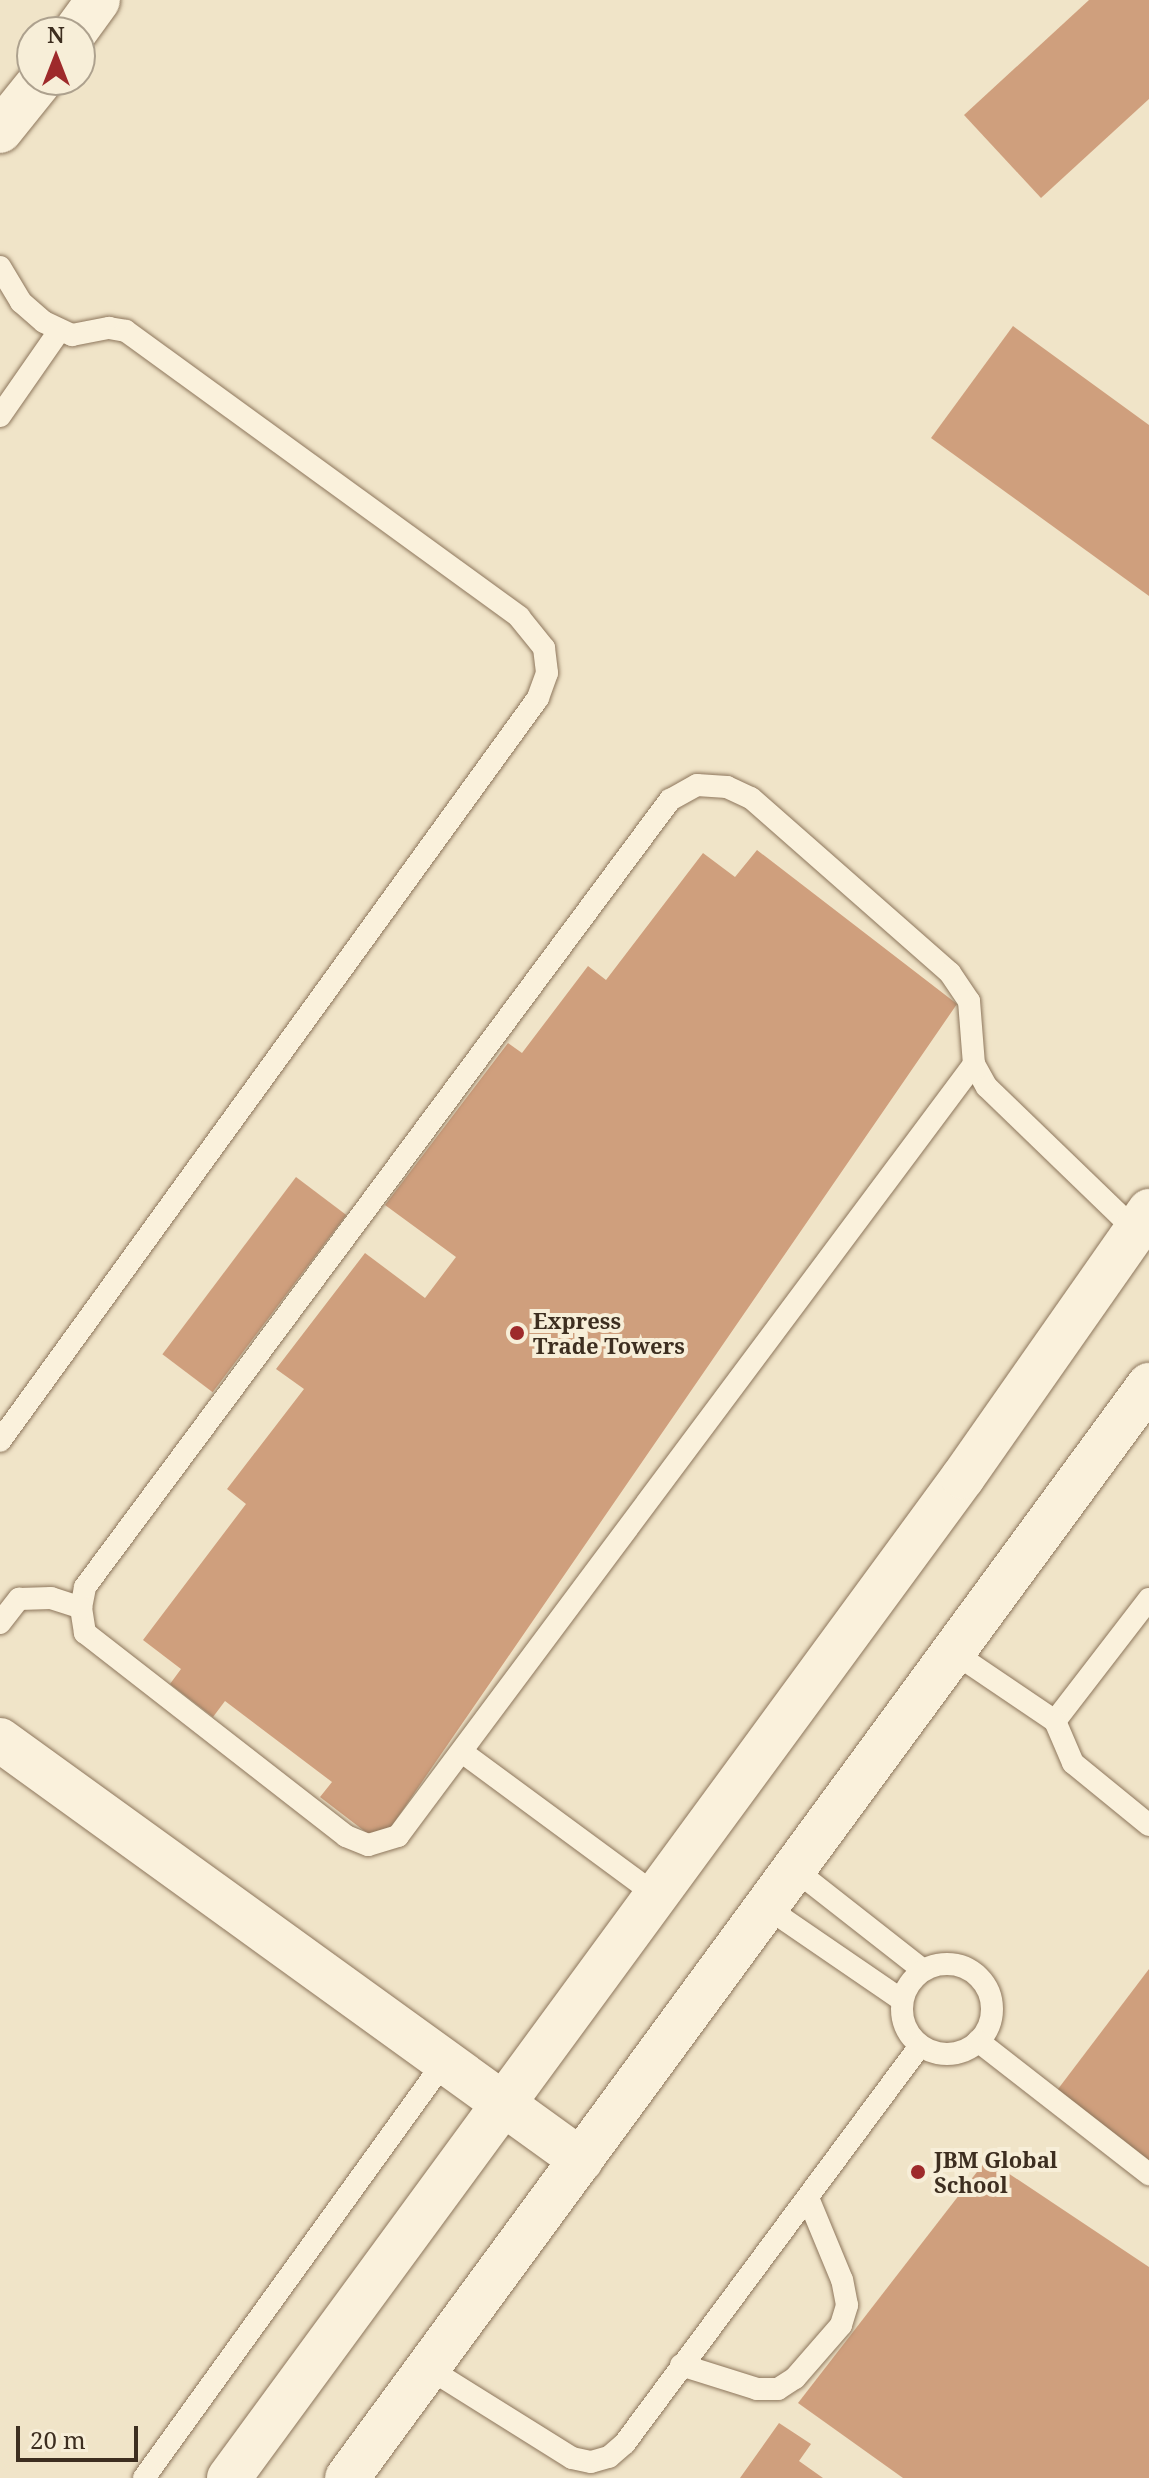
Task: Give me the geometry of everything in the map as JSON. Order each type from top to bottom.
[{"type":"street","points":[[0,131],[28,96]]},
{"type":"street","points":[[229,2478],[963,1477],[1142,1221]]},
{"type":"street","points":[[347,2478],[953,1652],[1144,1401]]},
{"type":"street","points":[[0,1740],[581,2160]]},
{"type":"lane","points":[[0,267],[21,302],[59,331],[126,331],[519,617],[544,648],[547,673],[538,698],[0,1441]]},
{"type":"lane","points":[[0,416],[59,331]]},
{"type":"lane","points":[[974,1064],[398,1836],[368,1845],[346,1836],[100,1648],[85,1633],[81,1608],[85,1587],[670,800],[697,785],[727,787],[751,798],[950,973],[969,1001],[974,1064],[1002,1103],[1142,1221]]},
{"type":"lane","points":[[0,1623],[19,1599],[51,1598],[81,1608]]},
{"type":"lane","points":[[1055,1721],[1149,1599]]},
{"type":"lane","points":[[953,1652],[1055,1721],[1073,1763],[1149,1825]]},
{"type":"lane","points":[[462,1752],[656,1895]]},
{"type":"lane","points":[[794,1869],[923,1970]]},
{"type":"lane","points":[[766,1907],[902,2000]]},
{"type":"lane","points":[[956,1965],[983,1981],[992,2012],[978,2041],[950,2054],[920,2046],[904,2026],[902,2000],[923,1970],[956,1965]]},
{"type":"lane","points":[[978,2041],[1149,2174]]},
{"type":"lane","points":[[428,2368],[572,2458],[591,2462],[609,2457],[625,2443],[920,2046]]},
{"type":"lane","points":[[144,2478],[444,2062]]},
{"type":"lane","points":[[681,2365],[757,2389],[778,2389],[795,2378],[841,2325],[847,2305],[842,2280],[808,2198]]},
{"type":"building","points":[[1089,0],[1149,0],[1149,99],[1041,198],[964,115]]},
{"type":"building","points":[[1013,326],[1149,425],[1149,596],[931,438]]},
{"type":"building","name":"Express Trade Towers","points":[[757,850],[957,1004],[380,1843],[320,1797],[332,1782],[225,1701],[213,1717],[170,1684],[181,1669],[143,1640],[246,1504],[227,1489],[304,1389],[276,1369],[365,1253],[425,1298],[456,1257],[385,1205],[508,1043],[522,1053],[588,966],[606,980],[703,853],[735,877]]},
{"type":"building","points":[[296,1177],[346,1215],[213,1392],[162,1354]]},
{"type":"building","points":[[1149,1969],[1149,2164],[1055,2093]]},
{"type":"building","points":[[987,2159],[1149,2267],[1149,2478],[903,2478],[798,2403]]},
{"type":"building","points":[[779,2423],[811,2444],[799,2461],[823,2478],[740,2478]]},
{"type":"place","name":"Express Trade Towers","points":[[517,1333]]},
{"type":"place","name":"JBM Global School","points":[[918,2172]]}]
